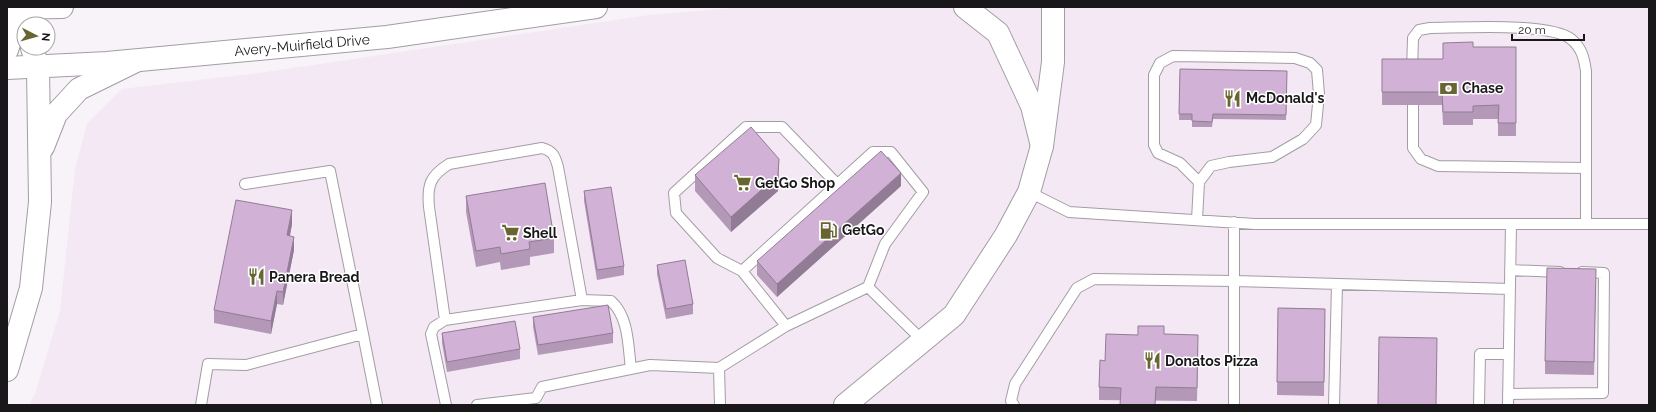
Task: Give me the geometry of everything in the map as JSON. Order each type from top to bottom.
[{"type":"main road","points":[[7,50],[17,14],[62,7]]},
{"type":"main road","name":"Avery-Muirfield Drive","points":[[7,68],[35,57],[136,60],[386,37],[596,7]]},
{"type":"main road","points":[[965,7],[998,33],[1032,106],[1042,146]]},
{"type":"main road","points":[[845,405],[954,315],[1006,235],[1029,192],[1042,146],[1053,62],[1053,7]]},
{"type":"main road","points":[[7,370],[31,288],[40,202],[35,57]]},
{"type":"main road","points":[[39,157],[56,114],[79,89],[136,60]]},
{"type":"lane","points":[[1412,72],[1413,38],[1419,30],[1430,28],[1532,28],[1556,31],[1571,39],[1583,52],[1586,71],[1586,224]]},
{"type":"lane","points":[[1197,220],[1199,182],[1211,166],[1229,162],[1272,157],[1303,140],[1316,125],[1319,94],[1317,70],[1310,63],[1295,58],[1173,56],[1160,63],[1154,75],[1154,145],[1158,153],[1180,163],[1199,182]]},
{"type":"lane","points":[[1413,105],[1413,148],[1420,159],[1438,166],[1586,168]]},
{"type":"lane","points":[[786,326],[742,271],[717,258],[676,214],[674,194],[746,127],[782,127],[837,184]]},
{"type":"lane","points":[[446,320],[429,207],[428,190],[432,180],[440,170],[449,164],[542,148],[550,150],[555,156],[582,300]]},
{"type":"lane","points":[[477,405],[536,402],[542,387],[650,365],[719,368],[786,326],[868,287],[885,244],[923,192],[891,152],[873,152],[742,271]]},
{"type":"lane","points":[[246,184],[330,171],[377,405]]},
{"type":"lane","points":[[1029,192],[1069,212],[1234,222],[1649,224]]},
{"type":"lane","points":[[1234,222],[1234,405]]},
{"type":"lane","points":[[1508,405],[1511,224]]},
{"type":"lane","points":[[1508,394],[1603,393],[1604,273],[1510,270]]},
{"type":"lane","points":[[1014,405],[1011,401],[1015,384],[1077,288],[1094,279],[1234,281],[1510,289]]},
{"type":"lane","points":[[1334,405],[1337,285]]},
{"type":"lane","points":[[868,287],[923,341]]},
{"type":"lane","points":[[446,405],[431,334],[434,327],[446,320],[582,300],[610,301],[619,308],[624,320],[631,369]]},
{"type":"lane","points":[[202,405],[208,364],[246,365],[363,334]]},
{"type":"lane","points":[[1478,405],[1480,354],[1509,354]]},
{"type":"lane","points":[[719,368],[720,405]]},
{"type":"shaded area","points":[[746,7],[1649,7],[1649,405],[29,405],[35,394],[60,311],[75,169],[87,124],[122,89],[266,72],[649,15]]},
{"type":"building","name":"Chase","points":[[1473,42],[1473,47],[1516,47],[1516,123],[1498,123],[1499,105],[1473,106],[1473,112],[1443,112],[1442,92],[1382,92],[1382,59],[1443,59],[1443,43]]},
{"type":"building","name":"McDonald's","points":[[1180,69],[1287,71],[1286,115],[1213,114],[1212,122],[1192,121],[1192,114],[1179,114]]},
{"type":"building","name":"GetGo Shop","points":[[751,127],[779,159],[778,175],[731,217],[695,175]]},
{"type":"building","name":"GetGo","points":[[881,151],[901,173],[777,284],[757,261]]},
{"type":"building","name":"Shell","points":[[545,183],[554,238],[529,242],[530,249],[501,254],[500,247],[476,251],[466,196]]},
{"type":"building","points":[[611,187],[624,266],[597,270],[584,191]]},
{"type":"building","name":"Panera Bread","points":[[236,200],[292,210],[287,235],[294,237],[283,292],[277,291],[271,321],[214,310]]},
{"type":"building","points":[[685,260],[693,304],[666,309],[657,265]]},
{"type":"building","points":[[1547,268],[1596,269],[1594,362],[1545,361]]},
{"type":"building","points":[[608,305],[613,333],[538,345],[533,317]]},
{"type":"building","points":[[1278,308],[1325,309],[1324,382],[1277,382]]},
{"type":"building","points":[[515,321],[520,349],[447,362],[442,333]]},
{"type":"building","name":"Donatos Pizza","points":[[1138,326],[1164,326],[1164,334],[1198,335],[1197,388],[1156,387],[1155,405],[1120,405],[1121,388],[1099,387],[1100,360],[1105,361],[1106,334],[1138,335]]},
{"type":"building","points":[[1379,337],[1437,338],[1436,405],[1378,405]]},
{"type":"place","name":"Chase","points":[[1449,88]]},
{"type":"place","name":"McDonald's","points":[[1233,98]]},
{"type":"place","name":"GetGo Shop","points":[[742,183]]},
{"type":"place","name":"GetGo","points":[[829,230]]},
{"type":"place","name":"Shell","points":[[510,233]]},
{"type":"place","name":"Panera Bread","points":[[256,277]]},
{"type":"place","name":"Donatos Pizza","points":[[1152,361]]}]
